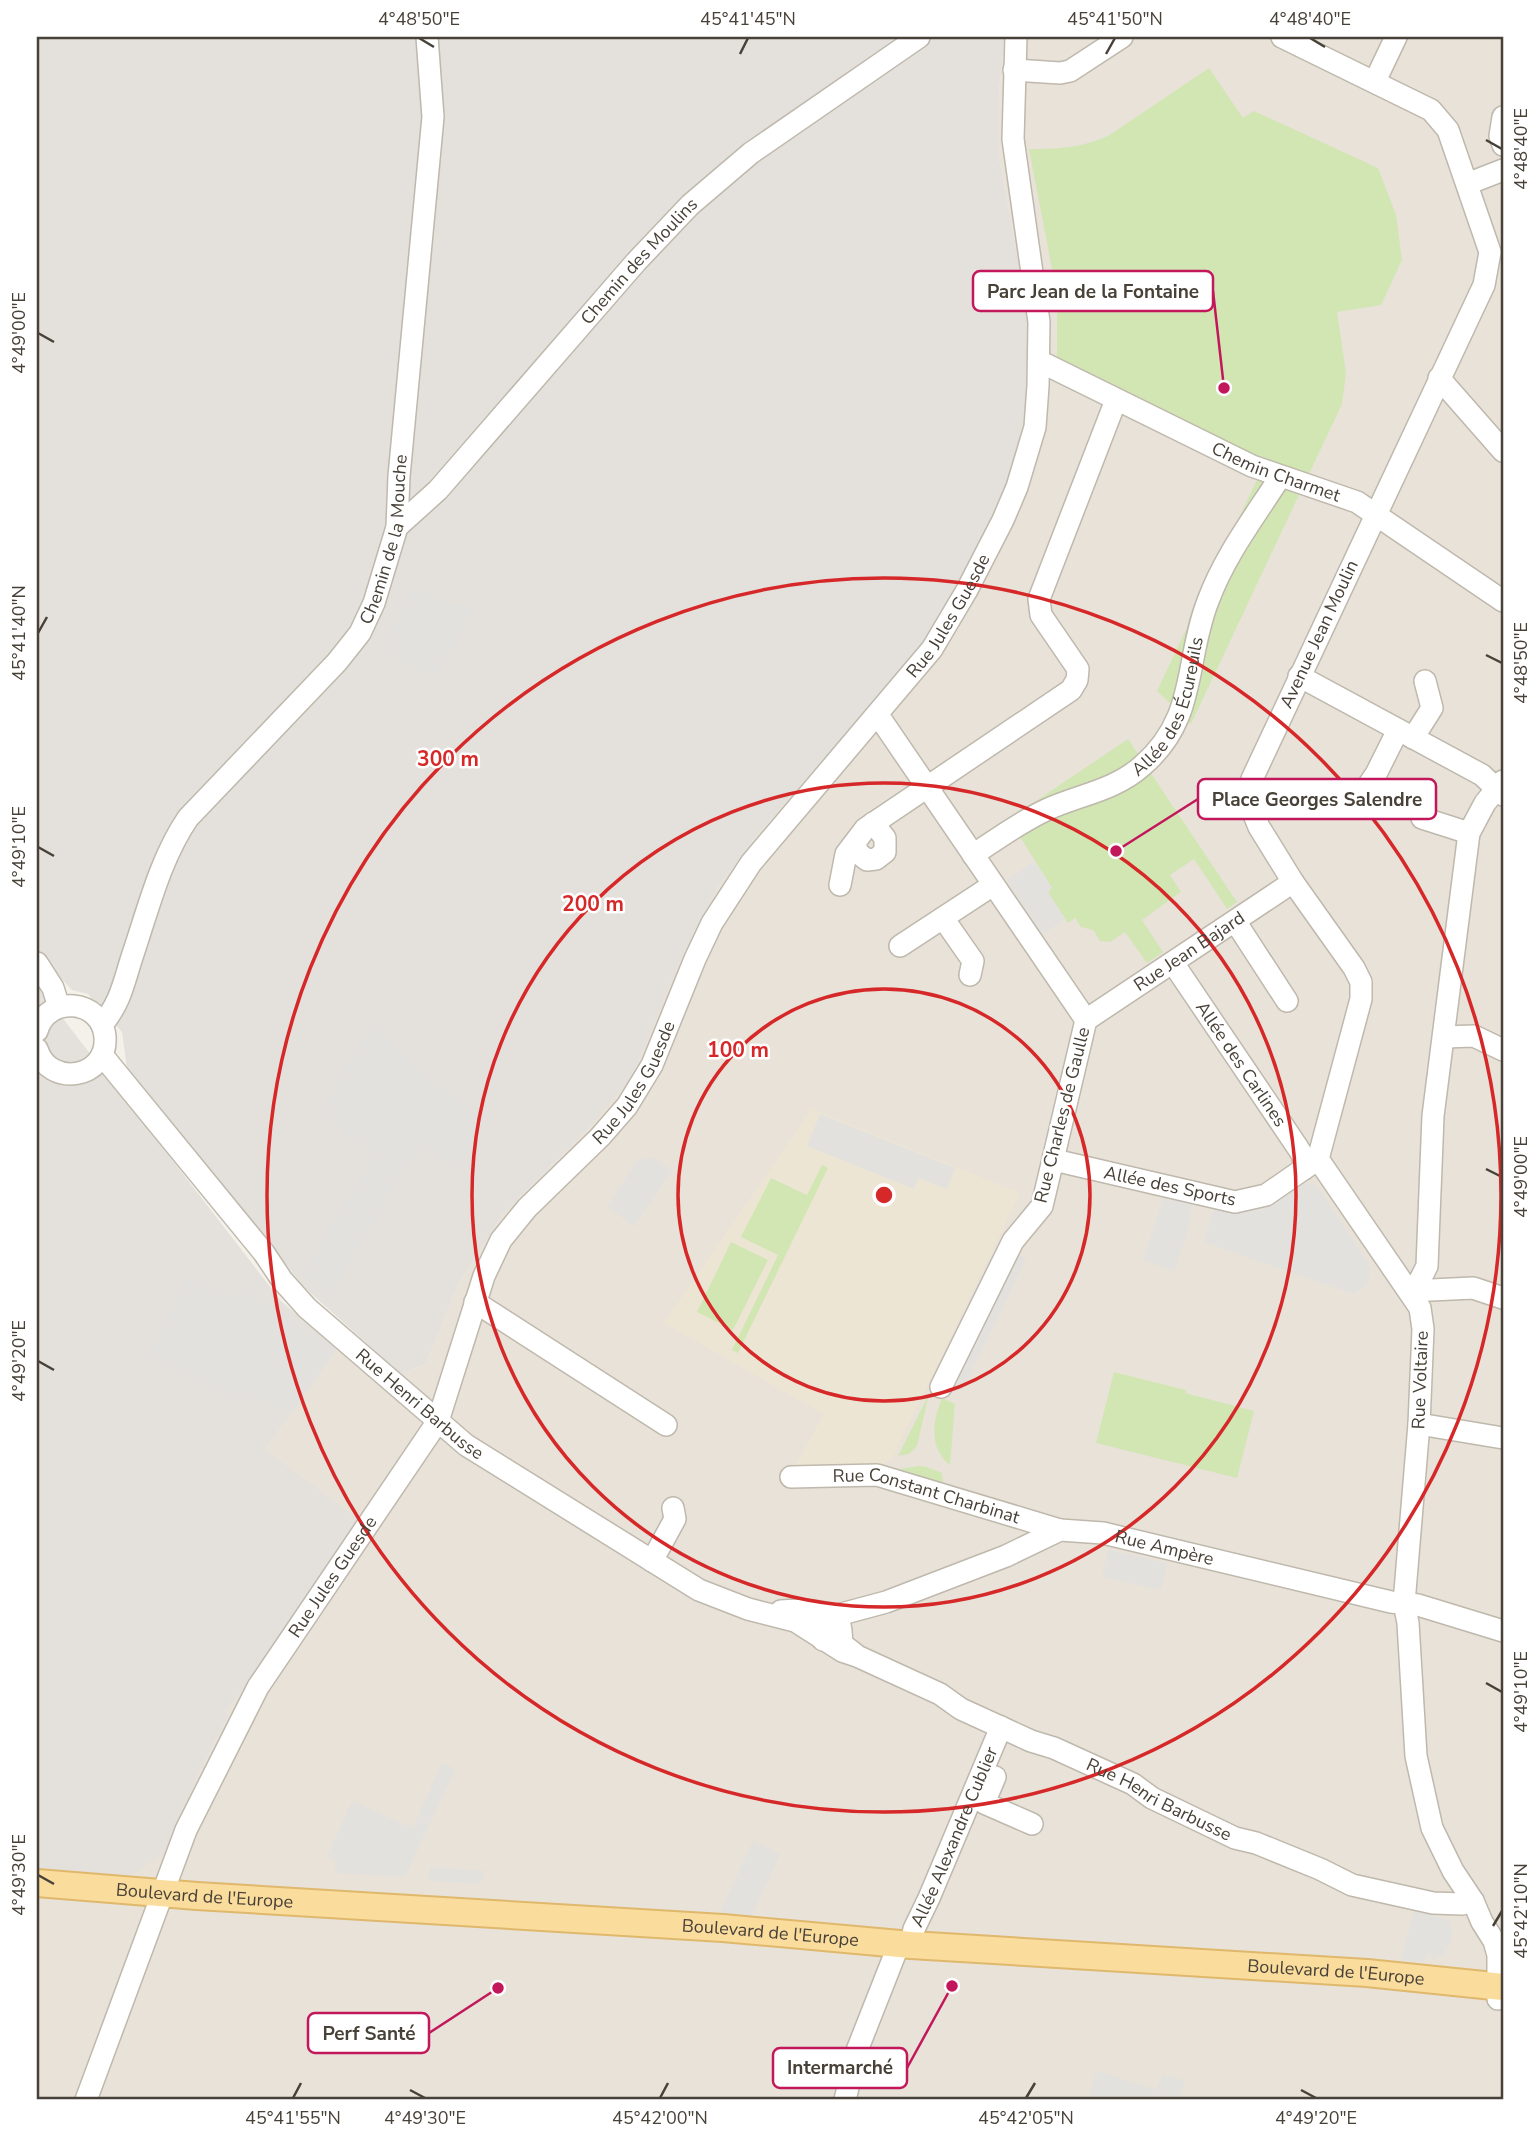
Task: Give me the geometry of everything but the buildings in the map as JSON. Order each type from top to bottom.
[{"type":"main road","name":"Boulevard de l'Europe","points":[[37,1883],[160,1899],[832,1952],[902,1949],[1447,1993],[1501,1993]]},
{"type":"main road","name":"Boulevard de l'Europe","points":[[37,1901],[160,1899]]},
{"type":"street","name":"Chemin de la Mouche","points":[[96,1018],[114,1010],[124,991],[131,962],[175,837],[188,818],[337,662],[360,633],[374,603],[397,527],[399,476],[433,117],[427,37]]},
{"type":"street","name":"Chemin des Moulins","points":[[397,527],[438,490],[636,262],[690,205],[751,153],[919,37]]},
{"type":"street","name":"Rue Jules Guesde","points":[[86,2100],[186,1830],[258,1687],[438,1421],[484,1276],[502,1240],[527,1208],[600,1137],[627,1106],[652,1065],[695,959],[729,893],[751,863],[921,663],[943,633],[1003,520],[1017,487],[1035,427],[1038,361],[1038,311],[1013,139],[1016,37]]},
{"type":"street","points":[[1014,70],[1070,71],[1122,37]]},
{"type":"street","name":"Avenue Jean Moulin","points":[[1282,37],[1431,110],[1448,130],[1495,267],[1438,378],[1252,779],[1250,805],[1259,827],[1293,883],[1354,968],[1361,982],[1361,999],[1311,1164]]},
{"type":"street","points":[[1375,81],[1395,37]]},
{"type":"street","points":[[1503,117],[1500,136],[1503,145]]},
{"type":"street","points":[[1468,184],[1503,170]]},
{"type":"street","name":"Chemin Charmet","points":[[1038,361],[1252,466],[1352,500],[1503,601]]},
{"type":"street","points":[[1438,378],[1503,451]]},
{"type":"street","points":[[840,885],[846,854],[864,829],[1071,690],[1077,680],[1078,669],[1041,615],[1039,599],[1116,400]]},
{"type":"street","name":"Allée des Écureuils","points":[[973,855],[1032,817],[1125,779],[1159,749],[1182,712],[1206,605],[1217,578],[1280,477]]},
{"type":"street","points":[[1299,676],[1482,775],[1501,788],[1485,803],[1469,833],[1433,1115],[1427,1266],[1410,1291]]},
{"type":"street","points":[[1359,799],[1405,734],[1432,708],[1425,681]]},
{"type":"street","name":"Rue Charles de Gaulle","points":[[876,716],[1086,1020],[1042,1206],[1013,1241],[941,1387]]},
{"type":"street","points":[[1422,818],[1469,833]]},
{"type":"street","points":[[855,844],[858,853],[867,860],[876,859],[885,852],[885,838],[873,823]]},
{"type":"street","name":"Rue Jean Bajard","points":[[1086,1020],[1293,883]]},
{"type":"street","points":[[900,946],[993,885]]},
{"type":"street","points":[[943,918],[973,961],[970,975]]},
{"type":"street","points":[[1235,921],[1287,1001]]},
{"type":"street","points":[[37,963],[53,988],[59,1007]]},
{"type":"street","name":"Allée des Carlines","points":[[1173,963],[1311,1164]]},
{"type":"street","points":[[37,1031],[43,1017],[69,1004],[96,1018],[105,1045],[102,1055],[84,1072]]},
{"type":"street","points":[[1444,1037],[1474,1036],[1503,1050]]},
{"type":"street","name":"Rue Henri Barbusse","points":[[102,1055],[264,1253],[282,1280],[326,1325],[466,1445],[652,1561],[699,1590],[723,1601],[795,1621],[842,1651],[940,1694],[961,1709],[1031,1741],[1054,1748],[1133,1784],[1152,1798],[1235,1838],[1256,1843],[1352,1885],[1433,1903],[1462,1904],[1473,1901]]},
{"type":"street","name":"Rue Henri Barbusse","points":[[39,1059],[59,1073],[67,1075],[84,1072],[103,1078],[124,1090],[146,1108]]},
{"type":"street","name":"Allée des Sports","points":[[1054,1160],[1235,1202],[1266,1195],[1311,1164]]},
{"type":"street","points":[[1311,1164],[1410,1291]]},
{"type":"street","points":[[1410,1291],[1473,1288],[1503,1298]]},
{"type":"street","name":"Rue Voltaire","points":[[1410,1291],[1420,1308],[1423,1329],[1419,1424],[1404,1603],[1408,1623],[1416,1756],[1432,1828],[1453,1871],[1473,1901],[1482,1923],[1500,1937],[1498,1955],[1501,1993]]},
{"type":"street","points":[[475,1302],[666,1426]]},
{"type":"street","points":[[1419,1424],[1503,1438]]},
{"type":"street","name":"Rue Constant Charbinat","points":[[791,1477],[877,1475],[1060,1530]]},
{"type":"street","points":[[652,1561],[675,1519],[673,1508]]},
{"type":"street","name":"Rue Ampère","points":[[834,1616],[886,1602],[1006,1556],[1060,1530],[1103,1533],[1418,1605],[1503,1631]]},
{"type":"street","name":"Rue Henri Barbusse","points":[[763,1613],[788,1611],[834,1616]]},
{"type":"street","points":[[823,1640],[822,1630],[826,1621],[834,1616],[840,1622],[842,1644],[857,1656]]},
{"type":"street","points":[[1007,1730],[984,1803],[1032,1824]]},
{"type":"street","name":"Allée Alexandre Cublier","points":[[845,2100],[856,2053],[902,1949],[914,1929],[1007,1730]]},
{"type":"shaded area","points":[[37,37],[1005,37],[999,92],[999,158],[1020,269],[1027,329],[1027,401],[1011,471],[986,530],[925,641],[756,837],[718,887],[681,958],[632,1076],[591,1126],[503,1214],[458,1285],[426,1364],[401,1374],[305,1288],[127,1069],[122,1032],[88,994],[72,990],[37,952]]},
{"type":"shaded area","points":[[1005,37],[1503,37],[1503,2100],[37,2100],[37,1871],[196,1779],[229,1715],[225,1711],[240,1694],[265,1450],[350,1330],[401,1374],[426,1364],[458,1285],[503,1214],[591,1126],[718,887],[756,837],[925,641],[1020,269],[999,158],[999,92]]},
{"type":"shaded area","points":[[414,586],[450,605],[464,605],[473,610],[436,679],[385,654],[389,645],[384,642]]},
{"type":"shaded area","points":[[1034,861],[1052,888],[1048,892],[1065,919],[1042,935],[1007,880]]},
{"type":"shaded area","points":[[37,985],[281,1301],[337,1349],[265,1450],[358,1519],[240,1694],[225,1711],[229,1715],[196,1779],[163,1854],[129,1877],[37,1871]]},
{"type":"shaded area","points":[[374,1019],[398,1049],[438,1087],[447,1089],[483,1123],[455,1169],[426,1145],[400,1177],[330,1296],[302,1274],[373,1155],[319,1112]]},
{"type":"shaded area","points":[[812,1109],[1020,1193],[893,1457],[880,1465],[796,1465],[824,1414],[664,1323]]},
{"type":"shaded area","points":[[820,1114],[955,1168],[947,1189],[918,1178],[914,1189],[807,1146]]},
{"type":"shaded area","points":[[651,1157],[672,1170],[635,1226],[607,1207],[637,1161]]},
{"type":"shaded area","points":[[1302,1183],[1316,1185],[1368,1262],[1370,1276],[1366,1286],[1353,1294],[1204,1242],[1214,1209],[1246,1213],[1262,1209]]},
{"type":"shaded area","points":[[1164,1197],[1192,1203],[1189,1227],[1174,1271],[1143,1260]]},
{"type":"shaded area","points":[[1015,1252],[1026,1259],[962,1391],[949,1385]]},
{"type":"shaded area","points":[[189,1274],[235,1299],[241,1288],[337,1349],[291,1414],[251,1396],[245,1406],[148,1355]]},
{"type":"shaded area","points":[[1108,1550],[1167,1563],[1161,1590],[1102,1577]]},
{"type":"shaded area","points":[[442,1762],[455,1769],[405,1877],[335,1873],[335,1860],[327,1856],[352,1801],[413,1828]]},
{"type":"shaded area","points":[[753,1841],[780,1854],[750,1919],[741,1915],[739,1919],[728,1917],[720,1913]]},
{"type":"shaded area","points":[[430,1867],[485,1871],[480,1884],[428,1881]]},
{"type":"shaded area","points":[[1414,1911],[1449,1920],[1453,1933],[1450,1943],[1444,1954],[1433,1960],[1429,1951],[1424,1962],[1401,1960]]},
{"type":"shaded area","points":[[1097,2071],[1156,2090],[1163,2074],[1185,2081],[1179,2100],[1088,2100]]},
{"type":"green space","points":[[1209,68],[1243,118],[1254,111],[1378,168],[1396,215],[1402,260],[1381,305],[1337,312],[1346,373],[1342,404],[1191,724],[1157,691],[1263,467],[1057,361],[1057,295],[1029,149],[1069,147],[1108,136]]},
{"type":"green space","points":[[1128,739],[1237,902],[1227,909],[1194,859],[1170,875],[1181,892],[1142,920],[1163,952],[1147,963],[1125,932],[1110,942],[1100,941],[1093,930],[1081,927],[1075,918],[1068,923],[1047,892],[1052,888],[1019,835],[975,842]]},
{"type":"green space","points":[[822,1165],[828,1168],[738,1353],[732,1350],[778,1255],[741,1237],[771,1178],[807,1195]]},
{"type":"green space","points":[[731,1242],[768,1260],[733,1330],[697,1312]]},
{"type":"green space","points":[[1114,1372],[1254,1411],[1237,1478],[1096,1443]]},
{"type":"green space","points":[[929,1394],[917,1446],[909,1454],[898,1456]]},
{"type":"green space","points":[[942,1398],[955,1404],[950,1465],[938,1451],[934,1434]]},
{"type":"green space","points":[[918,1466],[942,1473],[943,1481],[939,1483],[900,1469]]},
{"type":"place","name":"Parc Jean de la Fontaine","points":[[1224,388]]},
{"type":"place","name":"Place Georges Salendre","points":[[1116,851]]},
{"type":"place","name":"Intermarché","points":[[952,1986]]},
{"type":"place","name":"Perf Santé","points":[[498,1988]]}]
